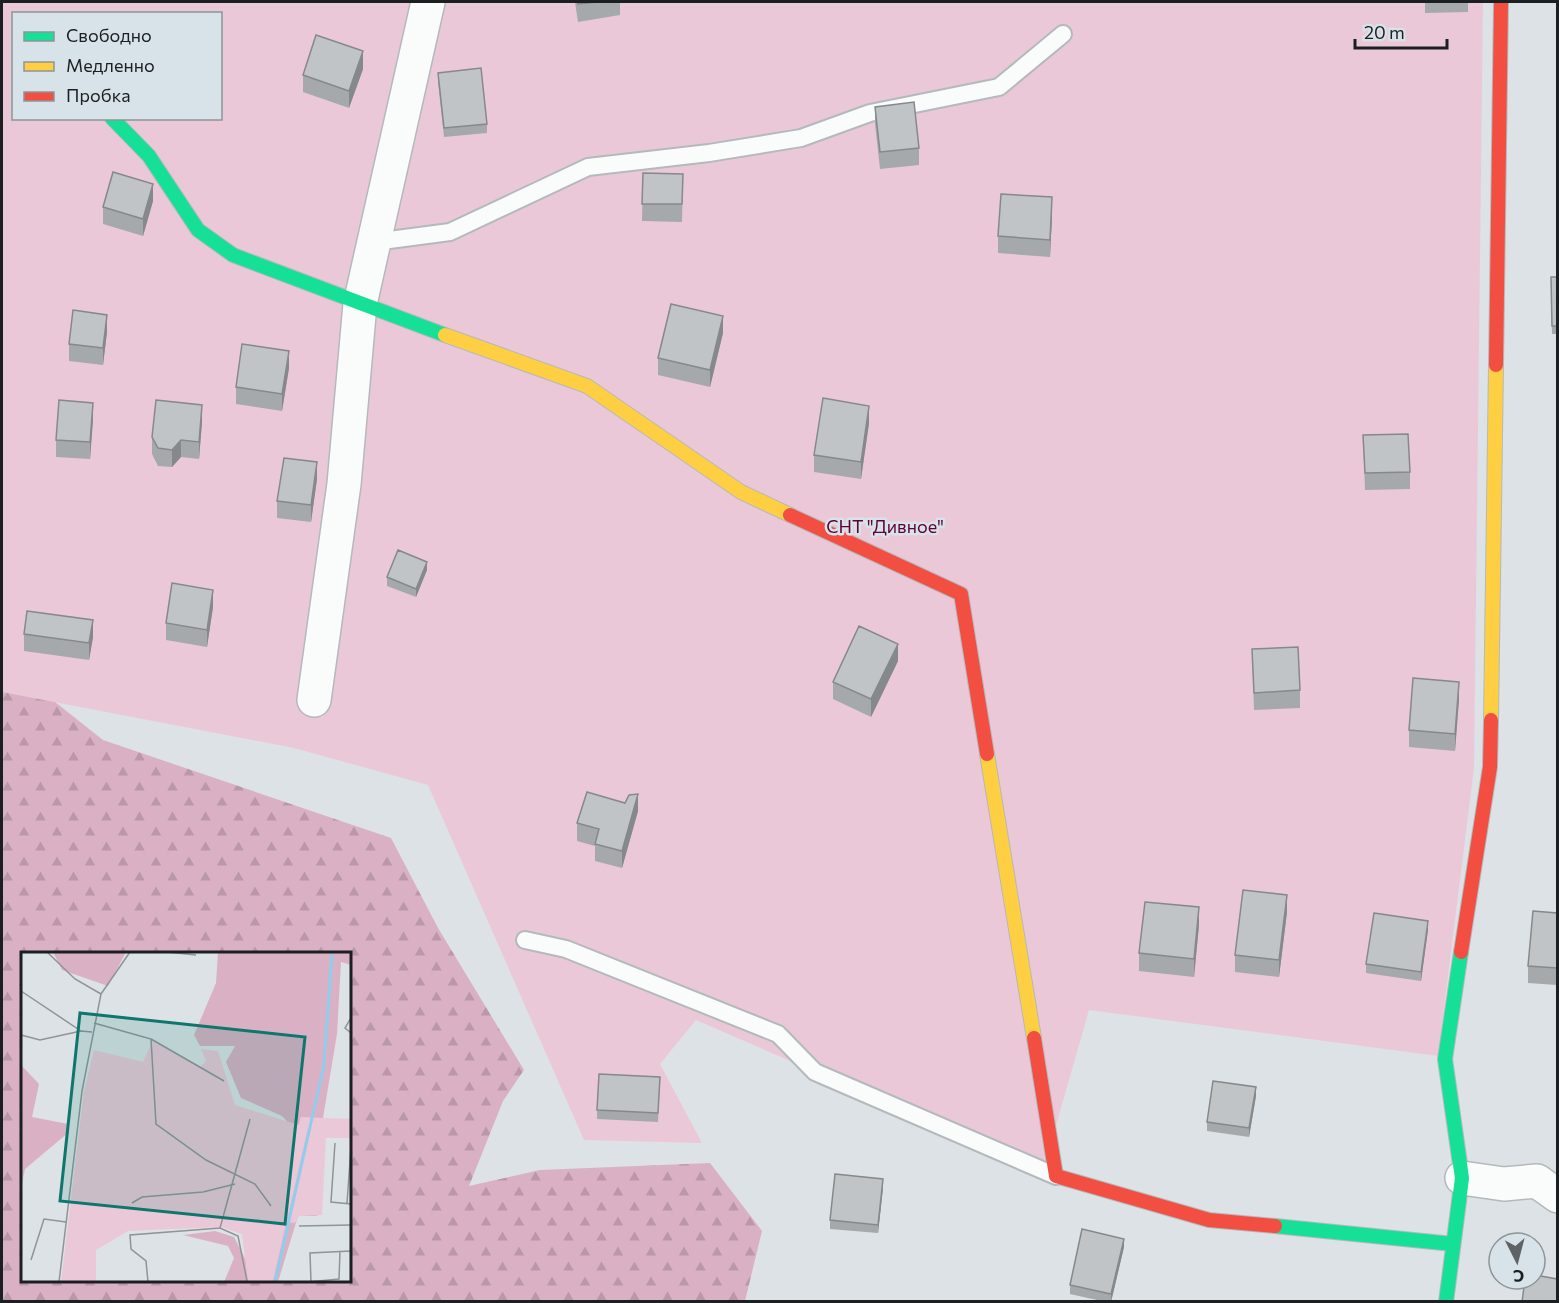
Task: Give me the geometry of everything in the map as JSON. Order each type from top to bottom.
[{"type":"street","points":[[314,700],[344,484],[360,304],[428,2]]},
{"type":"street","points":[[1446,1302],[1462,1178],[1445,1059],[1490,767],[1501,2]]},
{"type":"street","points":[[114,120],[149,156],[198,230],[233,255],[360,304],[587,386],[741,492],[961,594],[1056,1176],[1209,1220],[1454,1244]]},
{"type":"street","points":[[1462,1178],[1504,1184],[1550,1184]]},
{"type":"lane","points":[[374,242],[450,232],[588,167],[709,153],[801,138],[870,113],[999,87],[1063,34]]},
{"type":"lane","points":[[525,940],[566,949],[778,1034],[815,1072],[1056,1176]]},
{"type":"green space","name":"СНТ \"Дивное\"","points":[[2,2],[1483,2],[1474,768],[1438,1056],[1089,1010],[1043,1171],[696,1020],[660,1064],[702,1143],[584,1140],[428,785],[294,748],[2,692]]},
{"type":"green space","points":[[2,660],[103,740],[391,838],[438,928],[524,1070],[503,1101],[469,1186],[540,1170],[710,1163],[762,1231],[745,1301],[2,1301]]},
{"type":"building","points":[[316,35],[363,51],[349,91],[303,75]]},
{"type":"building","points":[[481,68],[487,124],[444,128],[438,73]]},
{"type":"building","points":[[914,102],[919,148],[880,152],[875,107]]},
{"type":"building","points":[[113,172],[153,184],[143,219],[103,207]]},
{"type":"building","points":[[643,173],[683,174],[682,204],[642,204]]},
{"type":"building","points":[[1001,194],[1052,197],[1050,240],[998,236]]},
{"type":"building","points":[[1551,277],[1557,277],[1557,326],[1552,326]]},
{"type":"building","points":[[671,304],[723,316],[710,370],[658,358]]},
{"type":"building","points":[[73,310],[107,315],[103,348],[69,344]]},
{"type":"building","points":[[242,344],[289,351],[282,394],[236,387]]},
{"type":"building","points":[[823,398],[869,406],[861,462],[814,455]]},
{"type":"building","points":[[59,400],[93,403],[90,442],[56,440]]},
{"type":"building","points":[[156,400],[202,405],[199,442],[181,440],[172,450],[158,448],[152,437]]},
{"type":"building","points":[[1408,434],[1410,472],[1365,473],[1363,435]]},
{"type":"building","points":[[284,458],[317,462],[311,505],[277,501]]},
{"type":"building","points":[[398,550],[427,562],[416,589],[387,577]]},
{"type":"building","points":[[172,583],[213,590],[207,630],[166,623]]},
{"type":"building","points":[[27,611],[93,620],[89,643],[24,634]]},
{"type":"building","points":[[859,626],[898,644],[871,699],[833,682]]},
{"type":"building","points":[[1298,647],[1300,690],[1254,693],[1252,649]]},
{"type":"building","points":[[1413,678],[1459,682],[1455,734],[1409,730]]},
{"type":"building","points":[[587,792],[625,803],[629,795],[638,794],[622,851],[595,844],[599,829],[577,823]]},
{"type":"building","points":[[1243,890],[1287,895],[1279,960],[1235,955]]},
{"type":"building","points":[[1145,902],[1199,907],[1194,959],[1139,953]]},
{"type":"building","points":[[1533,911],[1557,913],[1557,968],[1528,966]]},
{"type":"building","points":[[1374,913],[1428,921],[1421,972],[1366,964]]},
{"type":"building","points":[[599,1074],[660,1077],[658,1113],[597,1110]]},
{"type":"building","points":[[1213,1081],[1256,1087],[1249,1128],[1207,1122]]},
{"type":"building","points":[[835,1174],[883,1179],[878,1225],[830,1220]]},
{"type":"building","points":[[1082,1229],[1124,1239],[1111,1294],[1070,1285]]},
{"type":"building","points":[[1547,1277],[1557,1279],[1557,1302],[1522,1302],[1523,1291],[1547,1291]]},
{"type":"traffic: fast","points":[[114,120],[149,156],[198,230],[233,255],[445,335]]},
{"type":"traffic: fast","points":[[1446,1302],[1462,1178],[1445,1059],[1461,952]]},
{"type":"traffic: fast","points":[[1275,1226],[1453,1244]]},
{"type":"traffic: slow","points":[[445,335],[587,386],[741,492],[790,515]]},
{"type":"traffic: slow","points":[[1491,720],[1496,365]]},
{"type":"traffic: slow","points":[[987,754],[1034,1038]]},
{"type":"traffic: jam","points":[[1496,365],[1501,2]]},
{"type":"traffic: jam","points":[[790,515],[961,594],[987,754]]},
{"type":"traffic: jam","points":[[1461,952],[1490,767],[1491,720]]},
{"type":"traffic: jam","points":[[1034,1038],[1056,1176],[1209,1220],[1275,1226]]}]
